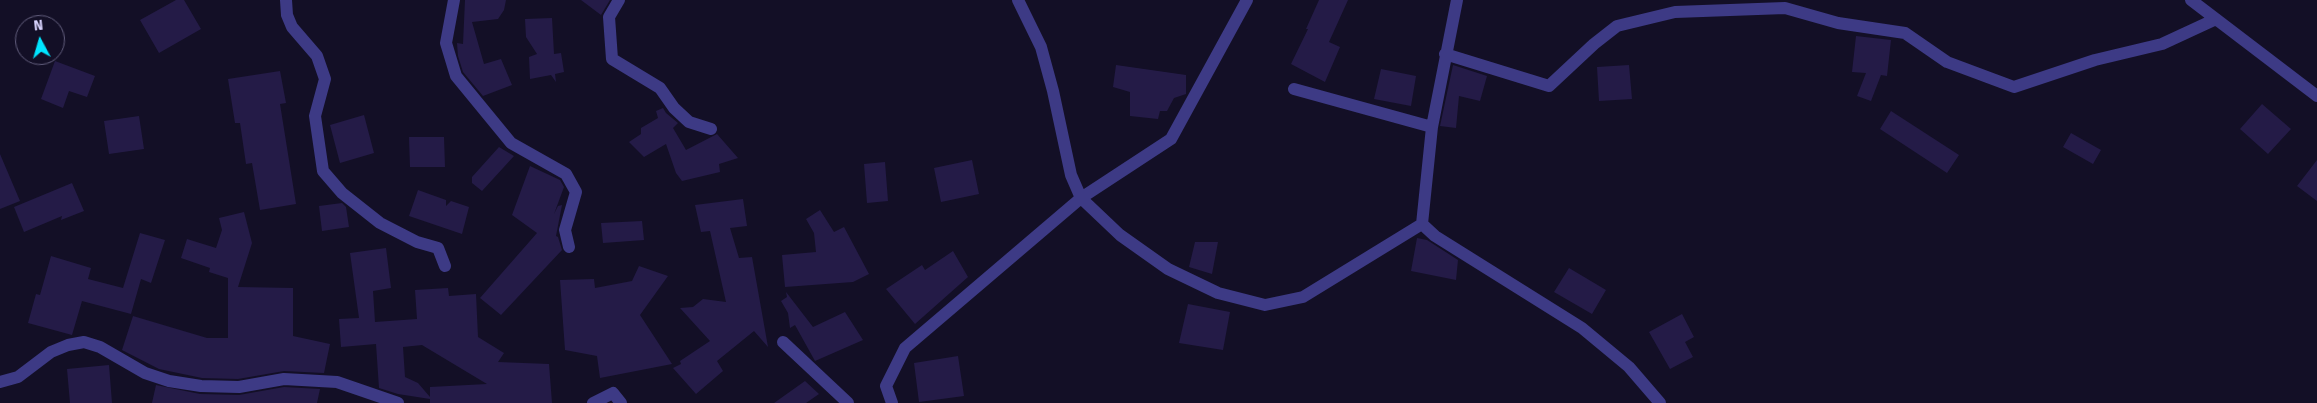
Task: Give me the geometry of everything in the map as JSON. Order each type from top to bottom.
[{"type":"street","points":[[286,0],[287,15],[292,27],[317,56],[325,79],[315,116],[323,171],[342,194],[380,223],[417,242],[438,248],[445,266]]},
{"type":"street","points":[[454,0],[446,43],[456,76],[510,142],[566,174],[576,192],[565,230],[569,247]]},
{"type":"street","points":[[619,0],[609,17],[612,59],[660,88],[674,108],[689,122],[711,129]]},
{"type":"street","points":[[1018,0],[1041,47],[1053,91],[1071,176],[1081,198],[1120,235],[1168,269],[1218,292],[1265,305],[1303,297],[1422,224]]},
{"type":"street","points":[[892,403],[886,386],[905,348],[1081,198],[1171,139],[1248,0]]},
{"type":"street","points":[[1422,224],[1432,127],[1457,0]]},
{"type":"street","points":[[2191,0],[2317,96]]},
{"type":"street","points":[[1445,54],[1550,86],[1594,44],[1617,26],[1675,12],[1785,8],[1838,22],[1905,33],[1947,62],[2014,86],[2095,60],[2162,44],[2216,19]]},
{"type":"street","points":[[1294,89],[1432,127]]},
{"type":"street","points":[[1422,224],[1443,241],[1582,328],[1629,367],[1660,403]]},
{"type":"street","points":[[0,382],[18,377],[51,352],[84,342],[100,347],[145,373],[169,381],[201,386],[238,387],[284,380],[337,382],[398,403]]},
{"type":"street","points":[[783,342],[848,403]]},
{"type":"street","points":[[593,403],[613,393],[621,403]]},
{"type":"building","points":[[176,0],[184,0],[201,29],[159,53],[140,20]]},
{"type":"building","points":[[465,0],[506,0],[504,10],[498,19],[472,22],[484,64],[501,59],[512,85],[483,96],[463,72],[458,56],[457,43],[463,44]]},
{"type":"building","points":[[581,0],[610,0],[601,15]]},
{"type":"building","points":[[1319,0],[1348,0],[1329,42],[1340,47],[1325,82],[1291,64],[1308,29],[1306,29]]},
{"type":"building","points":[[552,18],[554,54],[561,53],[564,72],[555,74],[556,82],[551,75],[530,79],[529,57],[537,54],[526,37],[525,19]]},
{"type":"building","points":[[1856,36],[1891,40],[1887,76],[1881,75],[1871,101],[1857,96],[1866,73],[1852,72]]},
{"type":"building","points":[[54,65],[65,65],[95,76],[87,97],[69,91],[63,108],[41,99]]},
{"type":"building","points":[[1116,65],[1186,75],[1186,94],[1174,98],[1167,111],[1160,111],[1158,119],[1130,116],[1130,92],[1113,87]]},
{"type":"building","points":[[1453,65],[1487,76],[1480,101],[1459,96],[1456,128],[1440,126]]},
{"type":"building","points":[[1629,65],[1632,99],[1599,101],[1597,67]]},
{"type":"building","points":[[1381,69],[1416,76],[1411,106],[1374,99]]},
{"type":"building","points":[[280,71],[286,103],[280,104],[296,204],[260,210],[252,163],[246,164],[240,123],[235,123],[228,79]]},
{"type":"building","points":[[2262,104],[2291,129],[2268,154],[2240,129]]},
{"type":"building","points":[[663,108],[678,123],[673,128],[686,150],[717,134],[738,158],[719,164],[720,172],[682,181],[676,173],[666,144],[644,157],[629,142],[641,134],[641,128],[658,118],[656,111]]},
{"type":"building","points":[[1891,111],[1959,155],[1947,173],[1880,129]]},
{"type":"building","points":[[364,115],[374,153],[340,163],[330,125]]},
{"type":"building","points":[[139,116],[144,149],[109,154],[104,121]]},
{"type":"building","points":[[2071,133],[2101,150],[2093,164],[2063,147]]},
{"type":"building","points":[[409,137],[444,137],[445,167],[410,167]]},
{"type":"building","points":[[499,147],[514,156],[482,191],[472,183],[472,177]]},
{"type":"building","points":[[0,154],[20,201],[0,209]]},
{"type":"building","points":[[972,160],[979,194],[941,202],[934,168]]},
{"type":"building","points":[[2317,160],[2317,201],[2297,186]]},
{"type":"building","points":[[885,162],[888,201],[867,203],[864,164]]},
{"type":"building","points":[[530,166],[560,180],[564,187],[554,214],[558,206],[562,205],[556,236],[562,250],[501,315],[480,298],[537,233],[512,215]]},
{"type":"building","points":[[72,183],[84,211],[61,220],[62,216],[24,232],[14,207]]},
{"type":"building","points":[[418,190],[446,200],[446,206],[451,201],[469,207],[462,234],[409,216]]},
{"type":"building","points":[[743,199],[747,226],[730,228],[739,258],[752,257],[768,347],[754,331],[717,361],[723,371],[696,394],[673,368],[681,364],[680,361],[710,341],[680,308],[693,307],[703,299],[726,302],[710,231],[701,232],[695,205]]},
{"type":"building","points":[[342,203],[346,207],[349,227],[322,231],[319,206]]},
{"type":"building","points":[[820,210],[834,232],[844,227],[869,274],[853,282],[785,287],[782,255],[816,252],[814,233],[806,219]]},
{"type":"building","points":[[244,212],[252,243],[238,287],[293,288],[293,336],[330,344],[324,373],[284,371],[238,379],[202,378],[159,369],[122,350],[133,316],[207,338],[228,338],[228,278],[209,272],[210,268],[181,258],[187,239],[216,248],[222,230],[219,218]]},
{"type":"building","points":[[642,221],[644,240],[603,243],[601,223]]},
{"type":"building","points":[[140,233],[165,240],[151,283],[141,279],[131,314],[82,301],[72,335],[28,323],[36,294],[40,295],[51,256],[91,268],[88,279],[123,288]]},
{"type":"building","points":[[1417,238],[1427,240],[1458,260],[1456,280],[1411,271]]},
{"type":"building","points":[[1195,242],[1218,242],[1212,274],[1189,267]]},
{"type":"building","points":[[386,248],[391,288],[373,291],[375,322],[417,319],[415,290],[448,288],[449,296],[476,294],[478,337],[504,353],[498,362],[549,364],[552,403],[430,403],[430,399],[398,394],[379,388],[376,344],[341,347],[339,319],[359,318],[350,253]],"holes":[[[422,345],[487,384],[430,387],[430,397],[418,383],[405,377],[403,347]]]},
{"type":"building","points":[[953,251],[968,277],[915,324],[886,289],[922,265],[925,270]]},
{"type":"building","points":[[639,266],[668,276],[640,315],[672,364],[600,378],[597,356],[565,350],[560,280],[594,279],[595,288],[632,281]]},
{"type":"building","points":[[1569,268],[1606,290],[1592,314],[1554,292]]},
{"type":"building","points":[[786,292],[813,327],[845,312],[863,340],[815,361],[795,325],[790,328],[788,313],[781,301],[787,297]]},
{"type":"building","points":[[1188,304],[1230,312],[1223,350],[1179,343]]},
{"type":"building","points":[[1682,314],[1694,337],[1685,342],[1693,357],[1670,369],[1649,332]]},
{"type":"building","points":[[958,356],[964,396],[919,402],[914,363]]},
{"type":"building","points":[[109,365],[112,403],[70,403],[67,369]]},
{"type":"building","points":[[805,381],[819,394],[806,403],[774,403]]},
{"type":"building","points":[[156,385],[200,394],[239,395],[284,387],[320,389],[317,403],[152,403]]}]
